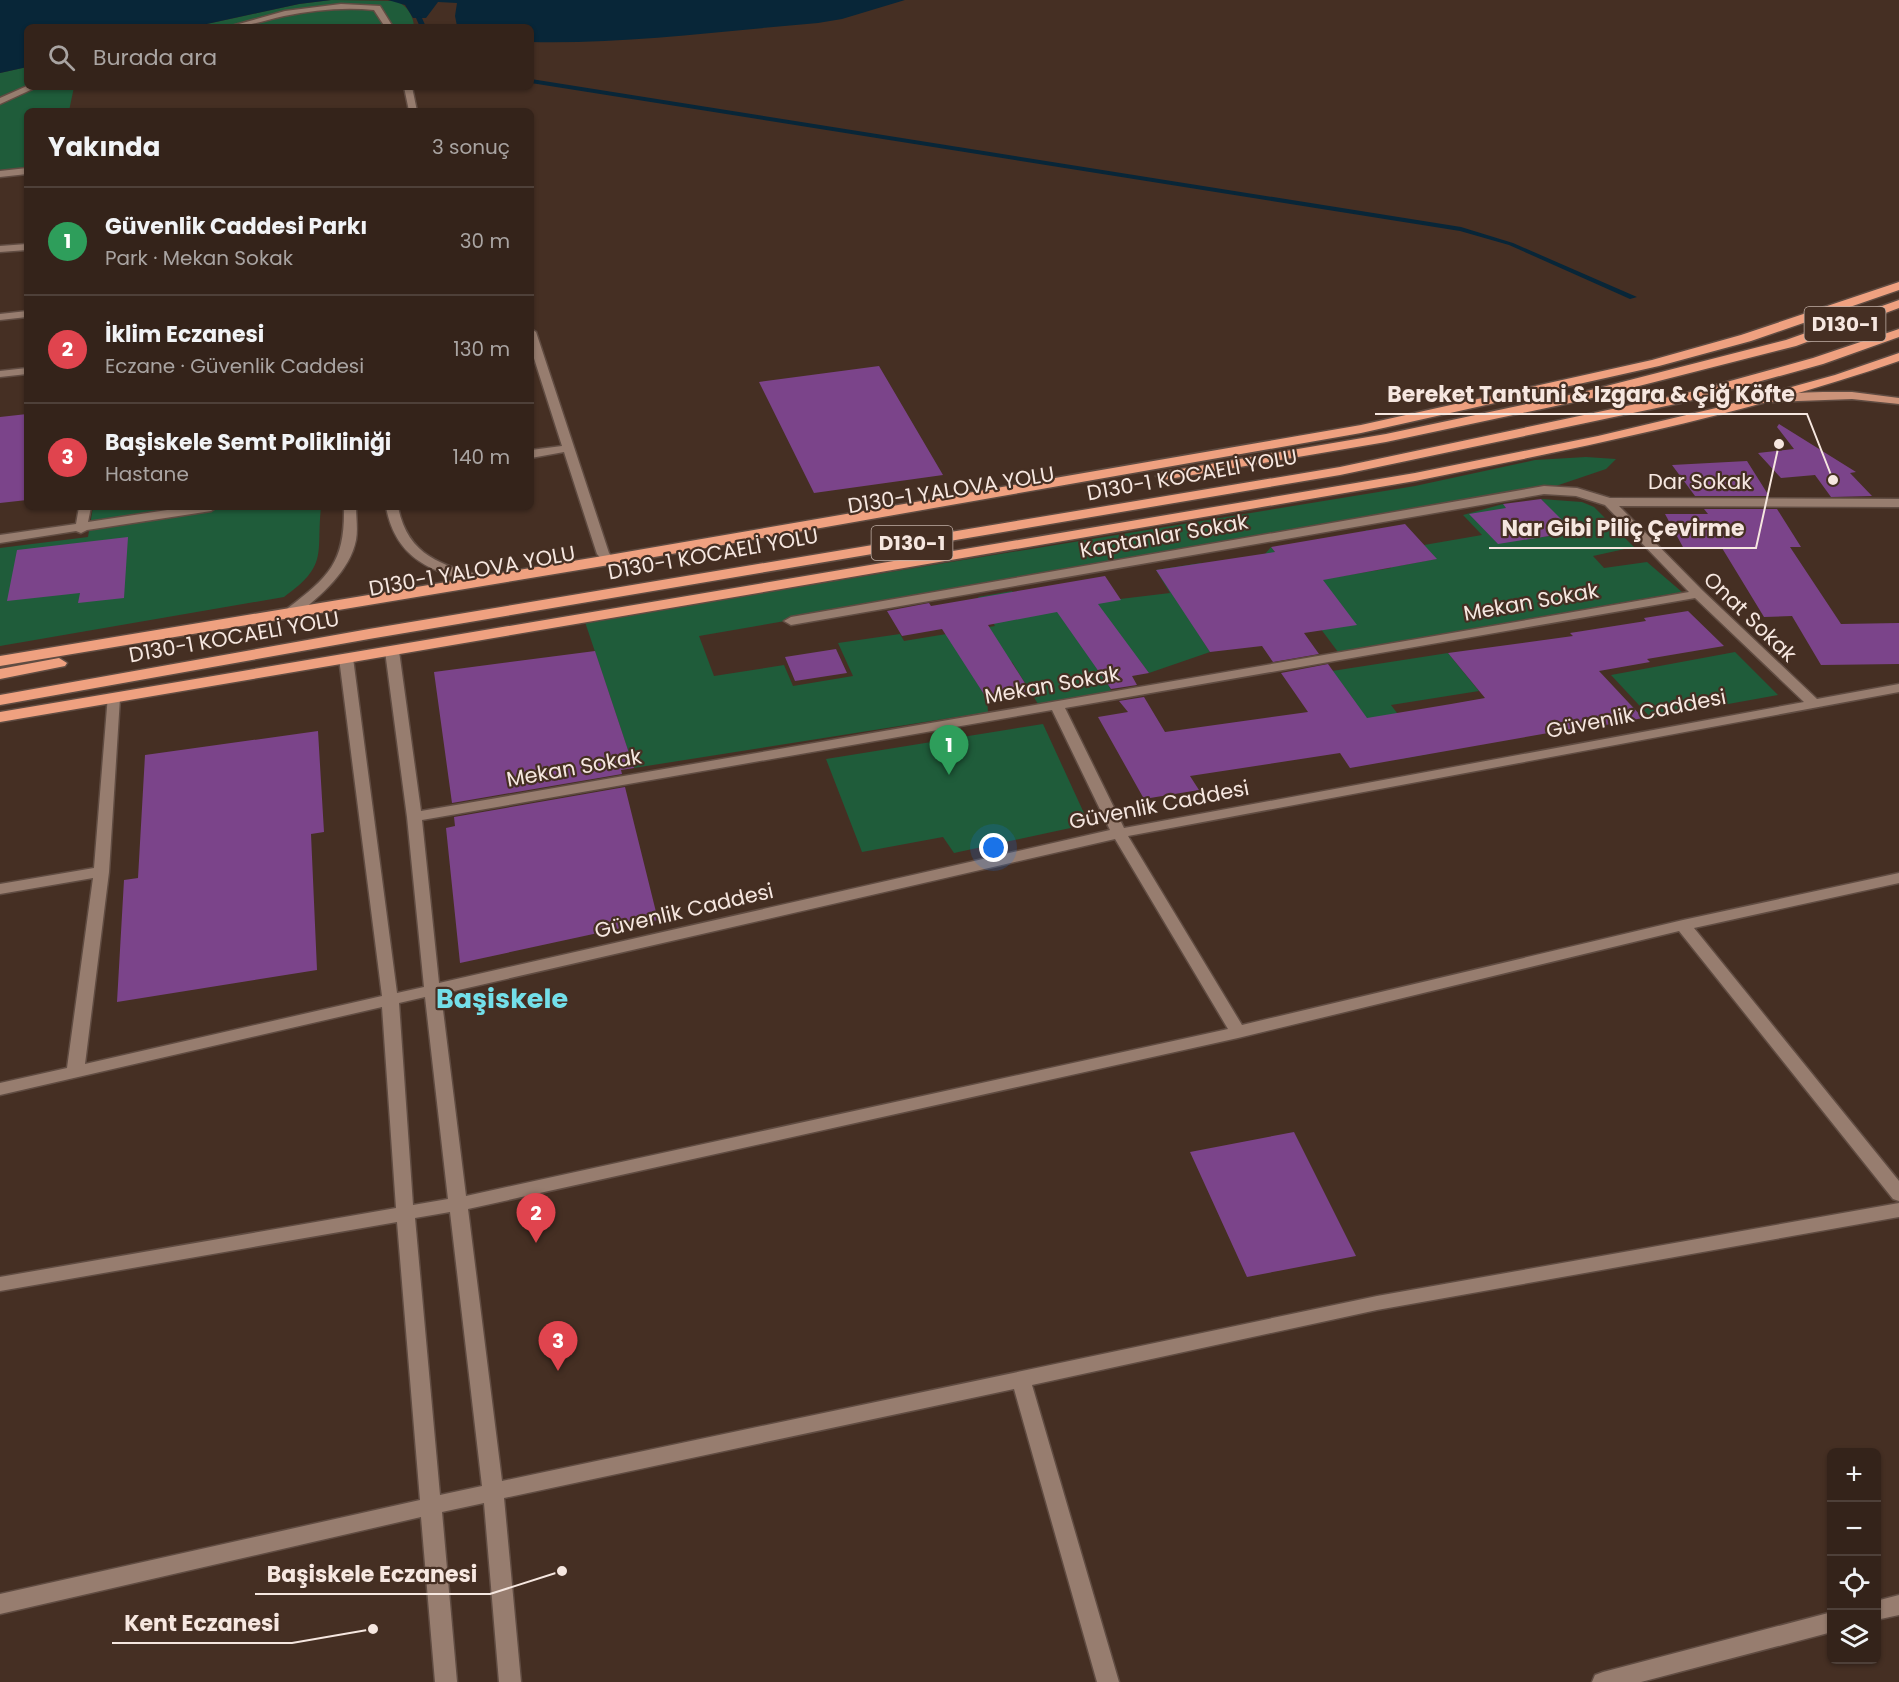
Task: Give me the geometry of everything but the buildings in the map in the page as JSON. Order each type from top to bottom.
[{"type":"highway","points":[[0,661],[609,560],[1361,429],[1653,363],[1746,338],[1899,286]]},
{"type":"highway","name":"D130-1 YALOVA YOLU","points":[[0,673],[499,586],[1386,438],[1584,396],[1780,346],[1899,304]]},
{"type":"highway","name":"D130-1 KOCAELİ YOLU","points":[[0,700],[426,624],[1340,471],[1610,416],[1685,398],[1818,361],[1899,333]]},
{"type":"highway","points":[[0,717],[1450,470],[1649,429],[1772,399],[1899,357]]},
{"type":"highway","points":[[1244,506],[1340,471]]},
{"type":"main road","points":[[1772,399],[1856,394],[1899,401]]},
{"type":"street","points":[[246,24],[343,5],[377,9],[387,24]]},
{"type":"street","points":[[0,101],[26,90]]},
{"type":"street","points":[[409,90],[412,108]]},
{"type":"street","points":[[0,174],[24,171]]},
{"type":"street","points":[[0,249],[24,247]]},
{"type":"street","points":[[0,317],[24,314]]},
{"type":"street","points":[[534,341],[603,554],[609,560]]},
{"type":"street","points":[[0,374],[24,371]]},
{"type":"street","points":[[534,454],[569,448]]},
{"type":"street","name":"Onat Sokak","points":[[1544,490],[1577,492],[1609,502],[1698,594],[1812,702]]},
{"type":"street","name":"Kaptanlar Sokak","points":[[791,621],[1544,490]]},
{"type":"street","name":"Dar Sokak","points":[[1609,502],[1899,503]]},
{"type":"street","points":[[81,529],[84,510]]},
{"type":"street","points":[[0,539],[81,529],[193,510]]},
{"type":"street","points":[[293,611],[321,587],[342,558],[348,545],[350,510]]},
{"type":"street","points":[[393,510],[397,532],[410,548],[436,565],[480,580]]},
{"type":"street","name":"Mekan Sokak","points":[[414,818],[1698,594]]},
{"type":"street","points":[[392,651],[414,818],[432,990],[493,1492],[510,1682]]},
{"type":"street","points":[[346,658],[390,998],[429,1507],[446,1682]]},
{"type":"street","name":"Güvenlik Caddesi","points":[[0,1089],[1119,833],[1899,687]]},
{"type":"street","points":[[75,1072],[101,872],[113,698]]},
{"type":"street","points":[[1057,706],[1119,833],[1238,1032]]},
{"type":"street","points":[[0,889],[101,872]]},
{"type":"street","points":[[0,1284],[458,1204],[1238,1032],[1683,926],[1899,878]]},
{"type":"street","points":[[1683,926],[1899,1194]]},
{"type":"street","points":[[0,1604],[493,1492],[1377,1303],[1899,1210]]},
{"type":"street","points":[[1021,1379],[1108,1682]]},
{"type":"street","points":[[1880,1610],[1899,1605]]},
{"type":"street","points":[[1603,1682],[1827,1623]]},
{"type":"green space","points":[[331,0],[396,1],[409,11],[413,24],[207,24],[299,4]]},
{"type":"green space","points":[[24,68],[24,90],[73,90],[70,108],[24,108],[24,168],[0,170],[0,73]]},
{"type":"green space","points":[[1586,457],[1616,459],[1606,469],[1544,490],[699,636],[714,676],[784,665],[793,686],[853,676],[838,643],[900,634],[904,641],[995,626],[978,597],[1012,591],[1030,616],[1120,599],[1170,593],[1156,570],[1201,563],[1194,627],[1210,652],[1149,673],[1128,646],[1106,681],[1112,692],[1038,704],[1012,662],[969,670],[987,699],[988,712],[634,768],[585,622],[1415,486],[1535,460]]},
{"type":"green space","points":[[1541,499],[1582,502],[1594,507],[1634,547],[1593,556],[1604,568],[1647,562],[1682,592],[1338,652],[1265,554],[1271,547],[1299,583],[1391,568],[1362,533],[1367,530],[1398,566],[1436,559],[1424,545],[1482,535],[1463,515],[1503,504],[1535,538],[1573,533]]},
{"type":"green space","points":[[92,510],[321,510],[318,558],[308,576],[284,597],[0,646],[0,548],[88,537]]},
{"type":"green space","points":[[1735,652],[1778,695],[1651,718],[1611,675]]},
{"type":"green space","points":[[1448,653],[1479,691],[1391,705],[1428,754],[1400,759],[1369,718],[1320,726],[1332,671]]},
{"type":"green space","points":[[1043,724],[1089,824],[954,853],[943,837],[862,852],[826,759]]},
{"type":"water","points":[[0,0],[331,0],[299,4],[207,24],[24,24],[24,68],[0,73]]},
{"type":"water","points":[[388,0],[905,0],[842,19],[818,23],[639,39],[567,42],[534,42],[534,24],[457,24],[457,3],[438,2],[426,18],[413,18],[405,5]]},
{"type":"waterway","points":[[419,18],[422,24]]},
{"type":"waterway","points":[[534,81],[1461,229],[1511,244],[1633,297]]},
{"type":"place","name":"Nar Gibi Piliç Çevirme","points":[[1779,444]]},
{"type":"place","name":"Bereket Tantuni & Izgara & Çiğ Köfte","points":[[1833,480]]},
{"type":"place","name":"Güvenlik Caddesi Parkı","points":[[949,775]]},
{"type":"place","name":"İklim Eczanesi","points":[[536,1243]]},
{"type":"place","name":"Başiskele Semt Polikliniği","points":[[558,1371]]},
{"type":"place","name":"Başiskele Eczanesi","points":[[562,1571]]},
{"type":"place","name":"Kent Eczanesi","points":[[373,1629]]},
{"type":"district","name":"Başiskele","points":[[502,999]]}]
